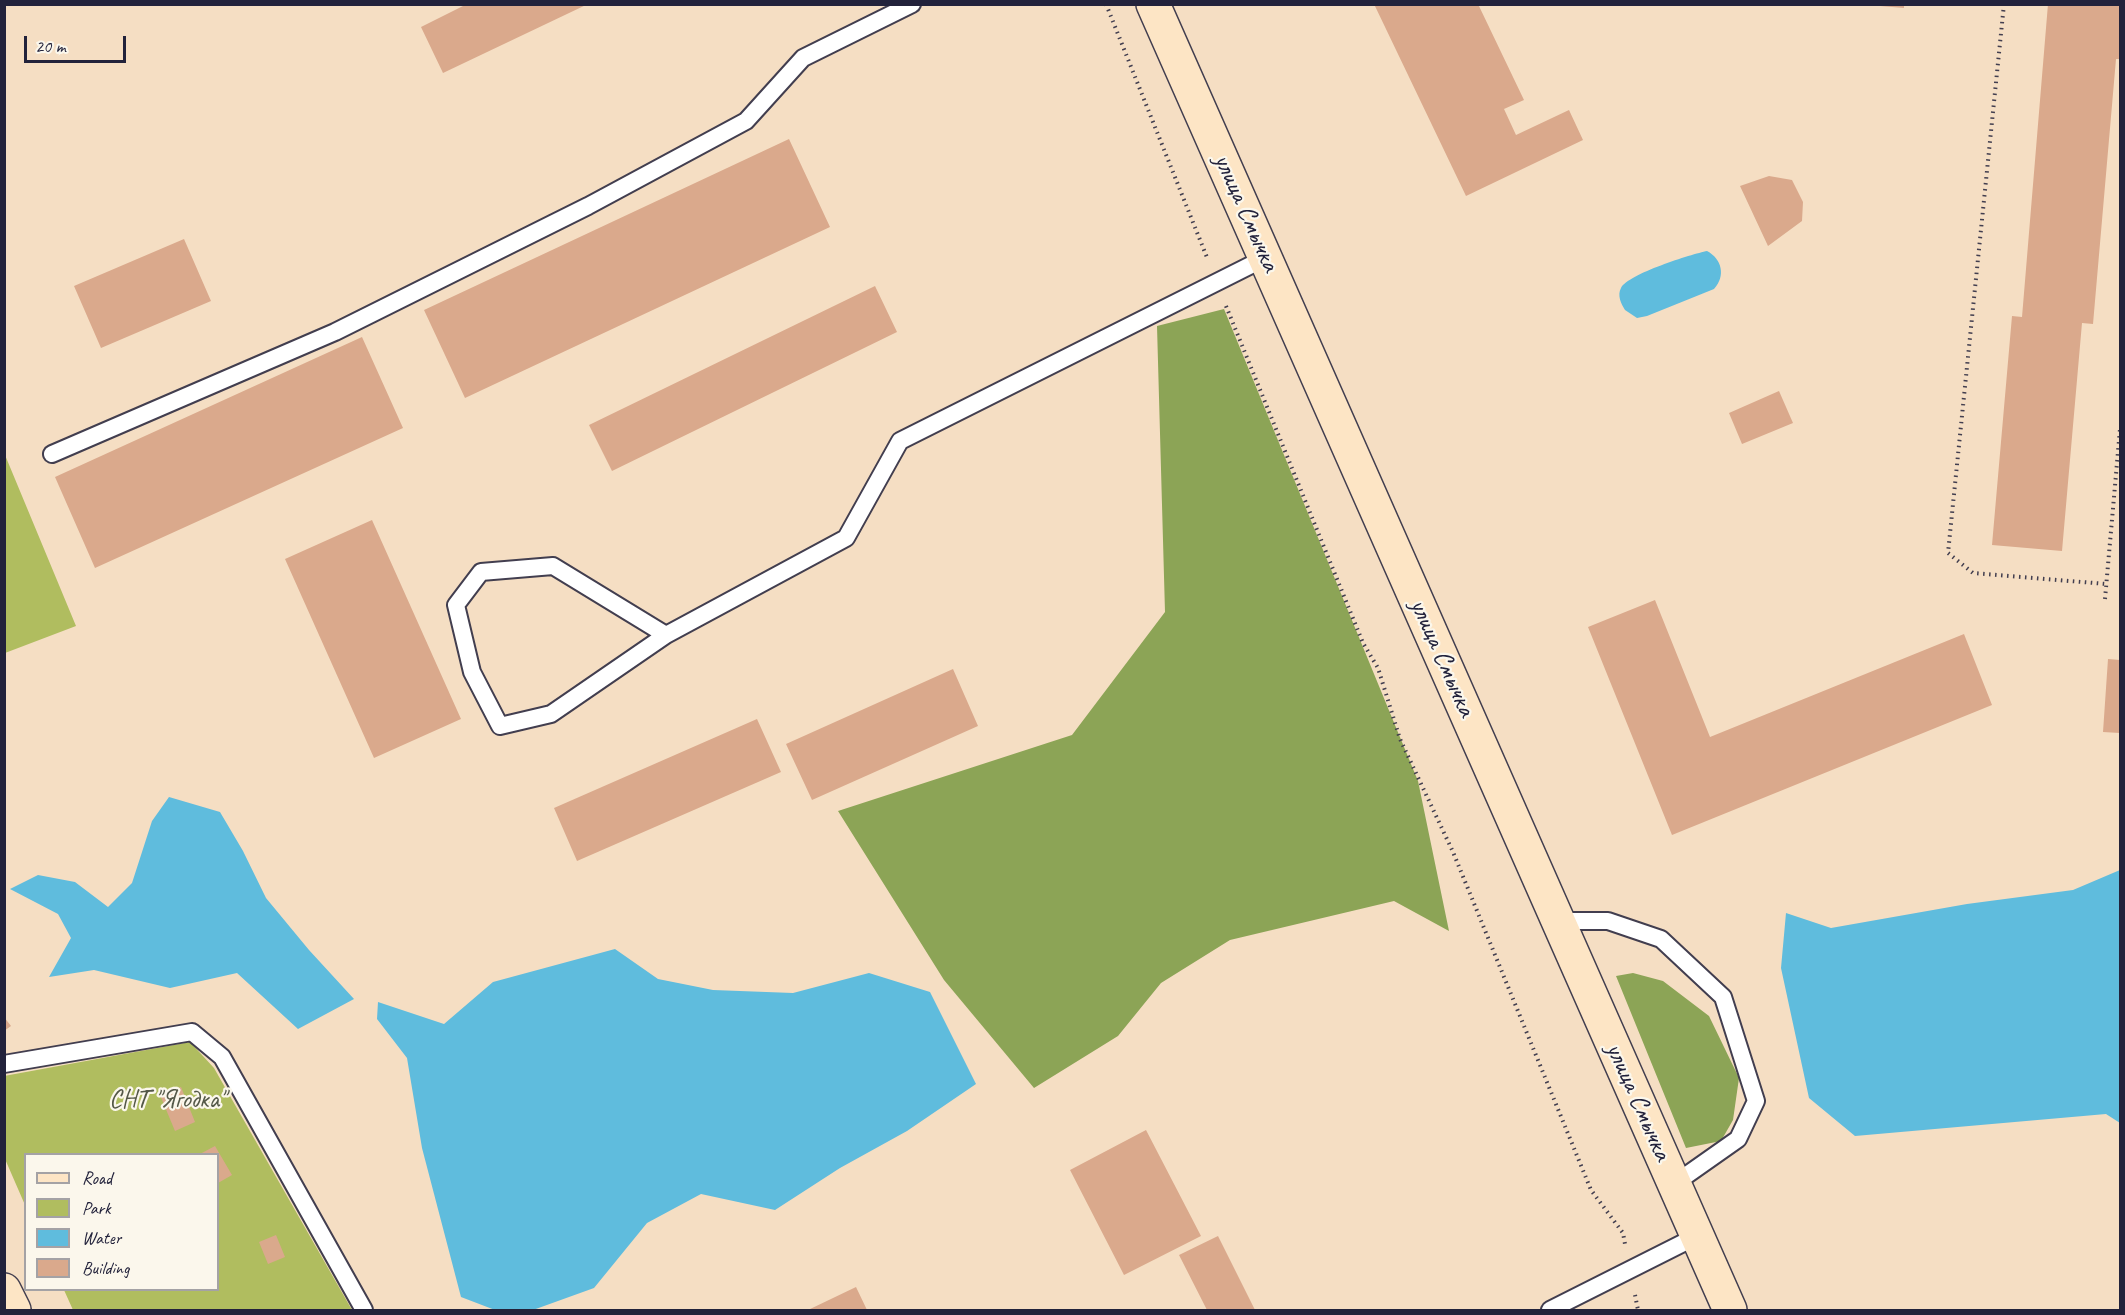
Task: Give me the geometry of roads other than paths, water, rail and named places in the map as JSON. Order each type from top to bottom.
[{"type":"street","name":"улица Смычка","points":[[1153,4],[1730,1311]]},
{"type":"street","points":[[4,1290],[14,1311]]},
{"type":"lane","points":[[52,454],[335,332],[588,206],[746,121],[803,58],[912,4]]},
{"type":"lane","points":[[666,635],[553,566],[481,572],[456,605],[472,672],[500,726],[551,714],[666,635],[846,538],[900,441],[1265,258]]},
{"type":"lane","points":[[1558,921],[1608,921],[1661,939],[1723,997],[1756,1101],[1738,1139],[1674,1184]]},
{"type":"lane","points":[[4,1064],[192,1032],[222,1057],[364,1311]]},
{"type":"lane","points":[[1550,1311],[1697,1236]]},
{"type":"water","points":[[1707,251],[1716,258],[1721,268],[1720,279],[1714,289],[1647,316],[1637,318],[1625,310],[1619,294],[1626,283],[1661,265]]},
{"type":"water","points":[[169,797],[220,812],[243,851],[266,898],[354,999],[298,1029],[237,973],[170,988],[94,970],[49,977],[71,938],[58,914],[10,889],[38,875],[75,882],[108,907],[132,883],[152,821]]},
{"type":"water","points":[[2120,870],[2120,1123],[2106,1114],[1855,1136],[1809,1098],[1781,968],[1786,913],[1831,928],[1967,904],[2073,890]]},
{"type":"water","points":[[615,949],[658,979],[713,990],[793,993],[869,973],[930,992],[976,1084],[907,1131],[840,1168],[775,1210],[701,1194],[647,1223],[594,1288],[533,1310],[495,1310],[461,1297],[422,1148],[407,1058],[377,1019],[378,1002],[444,1024],[493,982]]},
{"type":"park label","name":"СНТ \"Ягодка\"","points":[[167,1100]]}]
